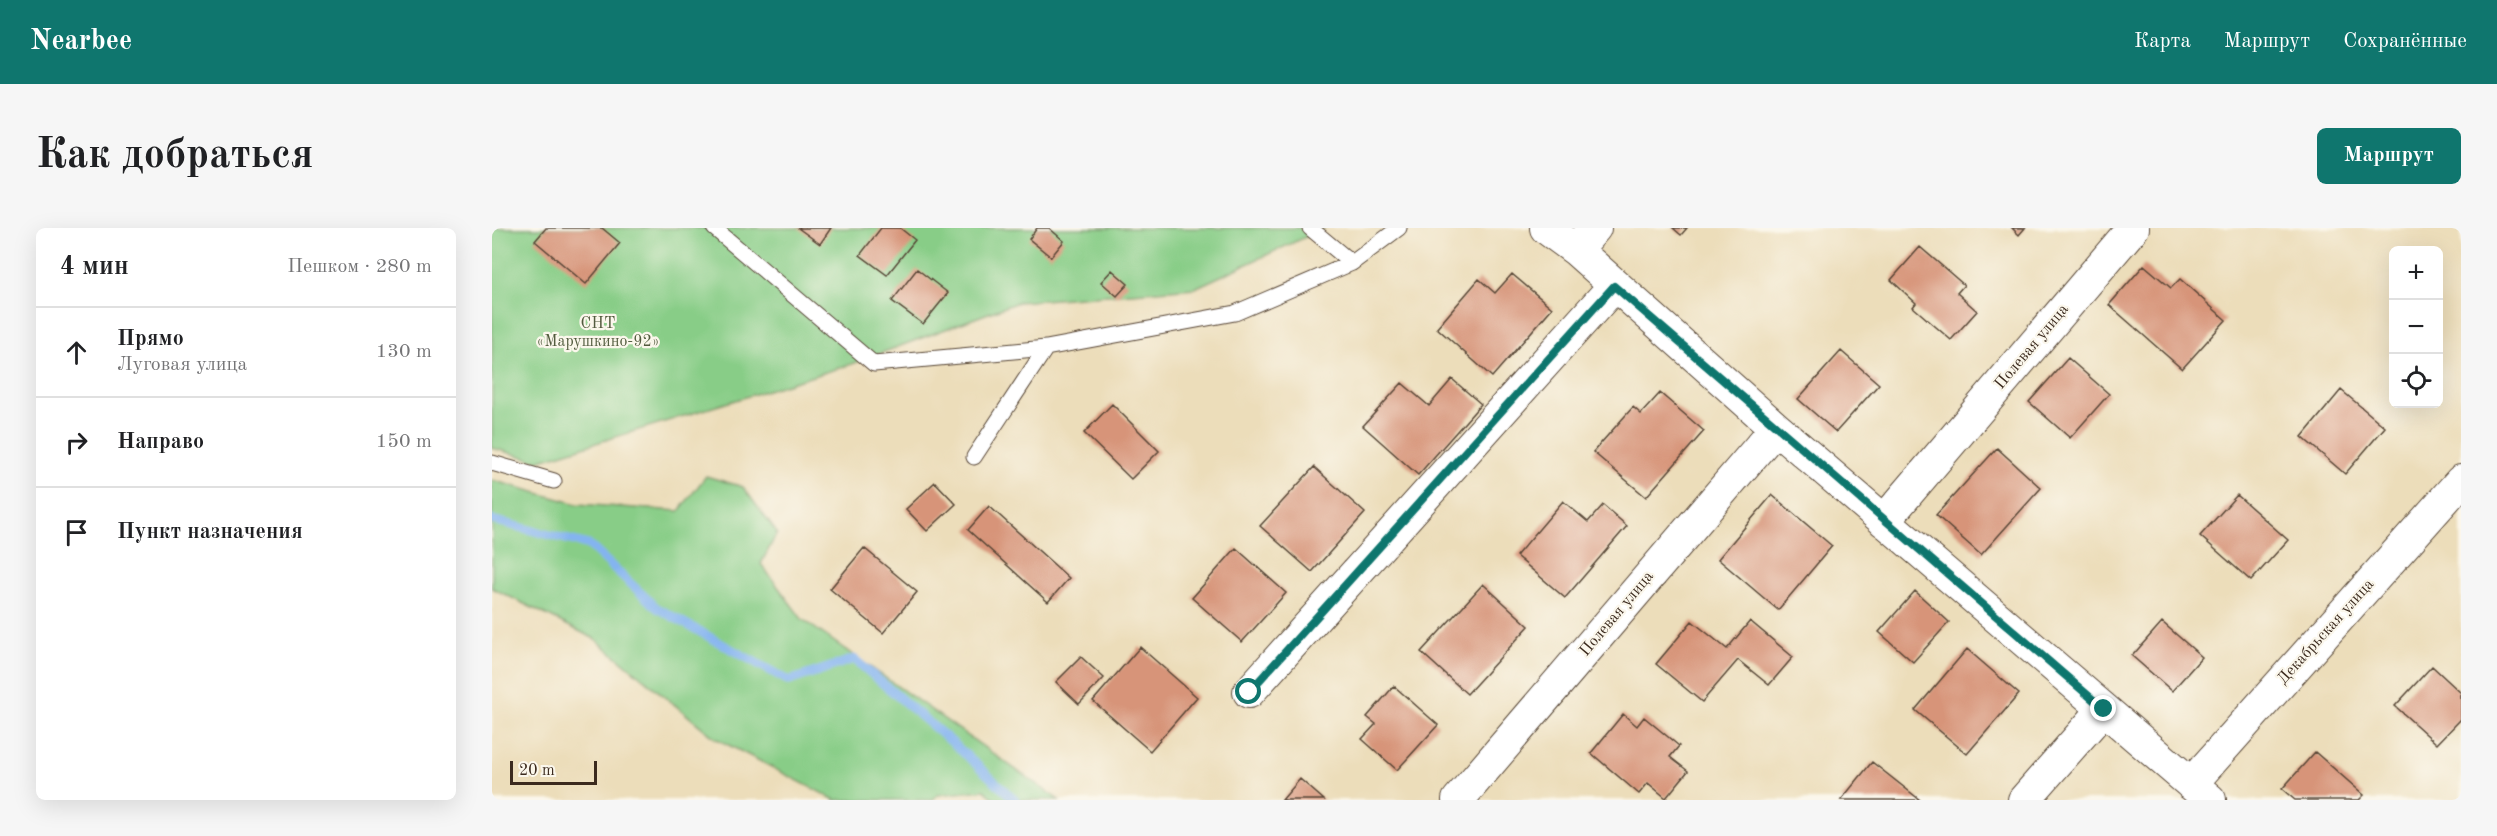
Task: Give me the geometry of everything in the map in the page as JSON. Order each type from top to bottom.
[{"type":"street","points":[[1546,228],[1585,239],[1614,286],[2201,792]]},
{"type":"street","name":"Полевая улица","points":[[1884,521],[2133,228]]},
{"type":"street","points":[[1249,692],[1614,286]]},
{"type":"street","name":"Полевая улица","points":[[1458,800],[1776,428]]},
{"type":"street","name":"Декабрьская улица","points":[[2201,792],[2461,481]]},
{"type":"street","points":[[2024,800],[2104,709]]},
{"type":"lane","points":[[714,228],[874,364],[1046,348],[1235,313],[1352,263],[1400,228]]},
{"type":"lane","points":[[1310,228],[1352,263]]},
{"type":"lane","points":[[974,457],[1046,348]]},
{"type":"lane","points":[[492,463],[554,481]]},
{"type":"green space","name":"СНТ «Марушкино-92»","points":[[492,228],[1325,228],[1195,288],[1018,302],[852,364],[538,461],[492,448]]},
{"type":"green space","points":[[706,476],[743,487],[777,533],[761,564],[802,619],[1059,800],[996,800],[984,790],[938,795],[932,800],[835,800],[715,738],[595,639],[492,588],[492,480],[577,504],[679,511]]},
{"type":"building","points":[[546,228],[602,228],[620,243],[586,284],[535,241]]},
{"type":"building","points":[[798,228],[831,228],[820,244]]},
{"type":"building","points":[[881,228],[900,228],[915,240],[887,275],[860,255]]},
{"type":"building","points":[[1037,228],[1049,228],[1064,241],[1051,257],[1029,239]]},
{"type":"building","points":[[1673,228],[1687,228],[1681,235]]},
{"type":"building","points":[[2012,228],[2025,228],[2019,235]]},
{"type":"building","points":[[1920,247],[1964,285],[1957,293],[1977,311],[1951,340],[1913,307],[1916,303],[1891,280]]},
{"type":"building","points":[[2144,265],[2171,288],[2180,279],[2226,320],[2182,369],[2109,305]]},
{"type":"building","points":[[917,269],[948,293],[923,324],[892,301]]},
{"type":"building","points":[[1112,270],[1128,284],[1117,296],[1101,282]]},
{"type":"building","points":[[1512,274],[1552,308],[1492,377],[1437,328],[1479,279],[1495,293]]},
{"type":"building","points":[[1841,351],[1879,384],[1836,432],[1798,399]]},
{"type":"building","points":[[2068,358],[2109,394],[2070,438],[2029,402]]},
{"type":"building","points":[[1452,379],[1481,404],[1418,475],[1363,426],[1402,383],[1429,406]]},
{"type":"building","points":[[2341,390],[2385,427],[2345,474],[2302,437]]},
{"type":"building","points":[[1660,393],[1704,431],[1646,497],[1593,452],[1633,407],[1641,414]]},
{"type":"building","points":[[1112,404],[1159,451],[1131,479],[1084,433]]},
{"type":"building","points":[[1997,448],[2041,488],[1981,555],[1936,515]]},
{"type":"building","points":[[1314,467],[1365,513],[1312,572],[1260,526]]},
{"type":"building","points":[[935,482],[956,504],[927,531],[906,509]]},
{"type":"building","points":[[1772,495],[1832,546],[1778,610],[1718,559]]},
{"type":"building","points":[[2237,495],[2288,540],[2251,581],[2200,536]]},
{"type":"building","points":[[1563,501],[1588,522],[1603,505],[1627,526],[1565,598],[1516,556]]},
{"type":"building","points":[[989,506],[1069,578],[1048,602],[968,530]]},
{"type":"building","points":[[864,548],[917,592],[883,633],[830,589]]},
{"type":"building","points":[[1236,548],[1286,593],[1242,642],[1192,598]]},
{"type":"building","points":[[1483,584],[1529,626],[1467,694],[1421,652]]},
{"type":"building","points":[[1915,591],[1949,622],[1913,662],[1879,632]]},
{"type":"building","points":[[1692,621],[1727,649],[1750,621],[1793,657],[1769,685],[1738,660],[1702,702],[1656,664]]},
{"type":"building","points":[[2162,622],[2202,657],[2172,691],[2132,656]]},
{"type":"building","points":[[1140,647],[1197,697],[1150,751],[1093,701]]},
{"type":"building","points":[[1967,649],[2019,694],[1967,754],[1915,710]]},
{"type":"building","points":[[1081,657],[1104,678],[1079,704],[1056,682]]},
{"type":"building","points":[[2432,666],[2461,693],[2461,719],[2437,744],[2395,706]]},
{"type":"building","points":[[1394,686],[1438,725],[1397,770],[1362,739],[1376,724],[1367,717]]},
{"type":"building","points":[[1623,714],[1637,726],[1644,717],[1679,746],[1670,757],[1688,771],[1666,798],[1648,783],[1639,794],[1591,753]]},
{"type":"building","points":[[2315,752],[2364,795],[2359,800],[2295,800],[2282,789]]},
{"type":"building","points":[[1872,762],[1920,800],[1841,800]]},
{"type":"building","points":[[1300,779],[1324,800],[1282,800]]},
{"type":"waterway","points":[[492,520],[589,545],[657,608],[789,681],[854,659],[954,744],[1015,800]]},
{"type":"route","points":[[1249,692],[1614,286],[2104,709]]}]
